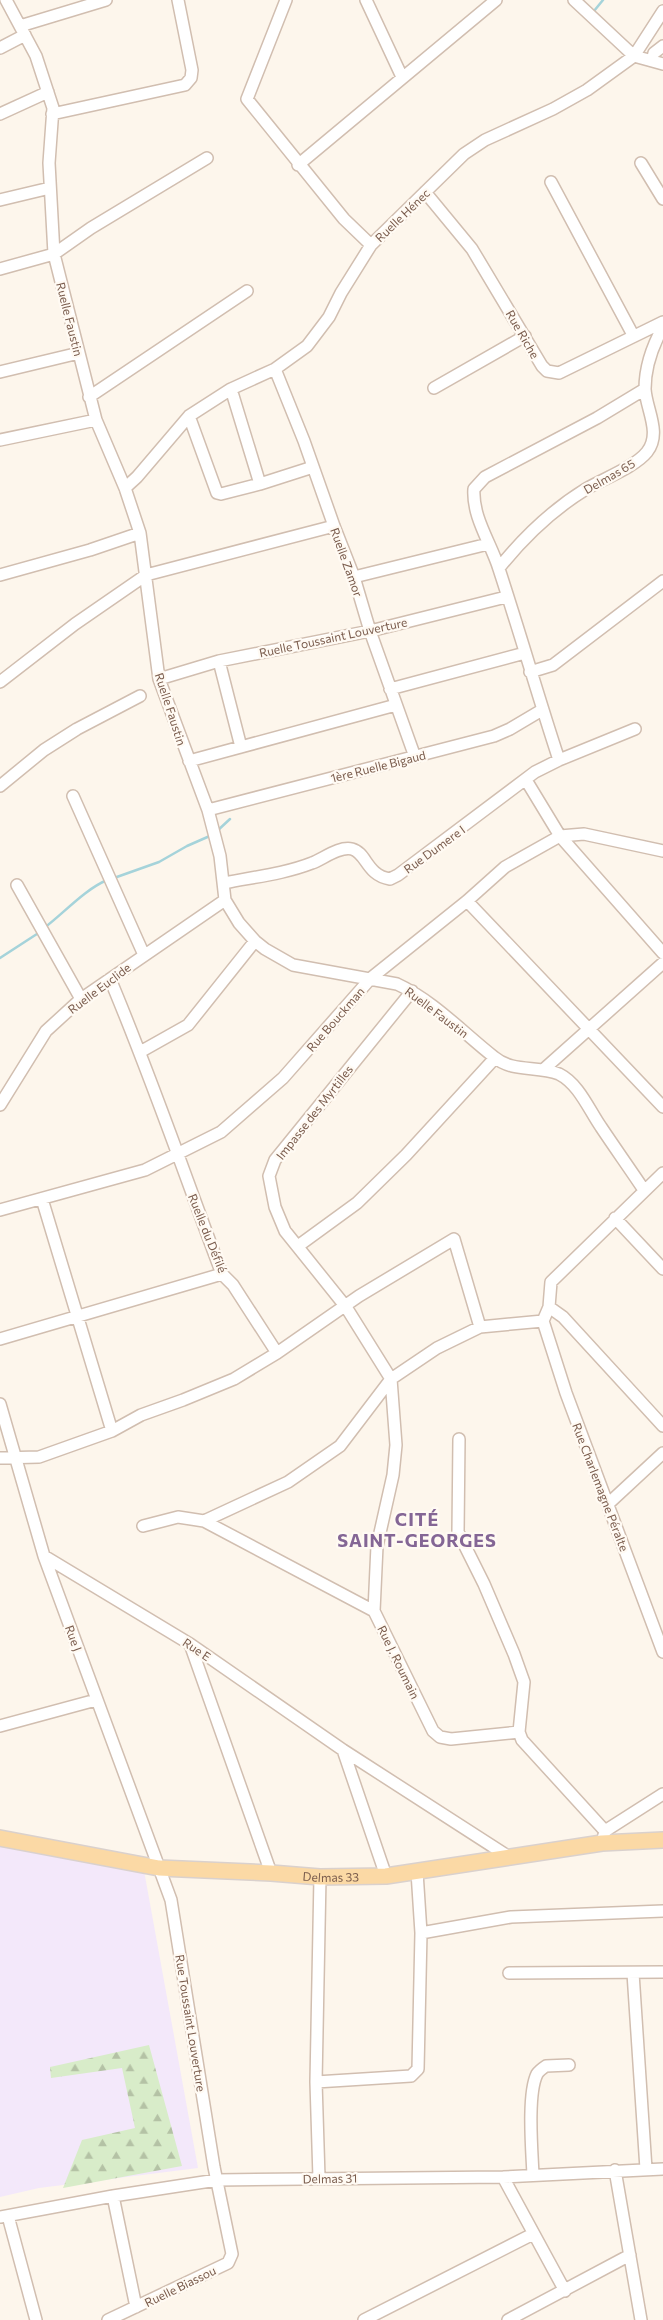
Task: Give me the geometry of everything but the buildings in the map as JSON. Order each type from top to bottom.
[{"type":"main road","name":"Delmas 33","points":[[0,1838],[159,1868],[320,1877],[386,1876],[417,1872],[509,1857],[604,1837],[663,1840]]},
{"type":"street","name":"Ruelle Faustin","points":[[6,0],[36,56],[53,108],[49,163],[54,254],[96,420],[140,532],[159,679],[208,810],[215,835],[224,883],[225,900],[239,923],[255,941],[293,965],[371,978],[397,984],[412,990],[495,1058],[508,1066],[544,1069],[560,1075],[577,1090],[644,1190]]},
{"type":"street","points":[[0,48],[22,31],[106,0]]},
{"type":"street","points":[[52,114],[185,84],[191,78],[192,70],[178,0]]},
{"type":"street","points":[[286,0],[247,99],[298,165],[344,219],[371,245]]},
{"type":"street","points":[[366,0],[402,77]]},
{"type":"street","points":[[298,165],[496,0]]},
{"type":"street","points":[[574,0],[634,56],[658,63]]},
{"type":"street","name":"Ruelle Hénec","points":[[124,488],[137,477],[189,416],[231,389],[275,369],[307,346],[329,317],[341,293],[371,245],[464,154],[485,140],[553,109],[587,90],[634,56],[663,11]]},
{"type":"street","points":[[658,63],[654,53],[663,46]]},
{"type":"street","points":[[0,114],[48,92]]},
{"type":"street","points":[[0,268],[54,254],[91,228],[207,158]]},
{"type":"street","points":[[640,162],[663,199]]},
{"type":"street","points":[[551,182],[633,335]]},
{"type":"street","points":[[0,200],[50,188]]},
{"type":"street","name":"Rue Riche","points":[[426,192],[472,250],[526,336],[542,366],[547,371],[559,373],[633,335],[663,322]]},
{"type":"street","points":[[89,397],[247,291]]},
{"type":"street","name":"Delmas 65","points":[[499,568],[512,552],[558,508],[635,462],[647,452],[652,443],[654,433],[645,389],[648,365],[655,342],[663,328]]},
{"type":"street","points":[[434,388],[526,336]]},
{"type":"street","points":[[0,372],[79,353]]},
{"type":"street","name":"Ruelle Zamor","points":[[275,369],[304,441],[354,577],[370,631],[415,757]]},
{"type":"street","points":[[231,389],[260,484]]},
{"type":"street","points":[[559,760],[506,597],[499,568],[488,544],[474,504],[474,489],[485,477],[597,418],[645,389]]},
{"type":"street","points":[[189,416],[214,488],[221,494],[313,467]]},
{"type":"street","points":[[0,440],[96,420]]},
{"type":"street","points":[[0,682],[75,624],[146,575],[334,526]]},
{"type":"street","points":[[0,575],[90,550],[140,532]]},
{"type":"street","points":[[354,577],[488,544]]},
{"type":"street","points":[[530,672],[553,665],[663,581]]},
{"type":"street","name":"Ruelle Toussaint Louverture","points":[[159,679],[219,661],[370,631],[506,597]]},
{"type":"street","points":[[390,688],[525,653]]},
{"type":"street","points":[[219,661],[241,747]]},
{"type":"street","points":[[0,786],[44,750],[77,729],[140,696]]},
{"type":"street","points":[[189,761],[396,706]]},
{"type":"street","name":"1ère Ruelle Bigaud","points":[[208,810],[494,736],[542,710]]},
{"type":"street","name":"Rue Dumere I","points":[[224,883],[292,869],[344,849],[352,849],[359,854],[374,874],[390,879],[398,875],[535,772],[559,760],[635,729]]},
{"type":"street","points":[[526,780],[560,836],[663,953]]},
{"type":"street","points":[[73,796],[144,955]]},
{"type":"street","name":"Rue Bouckman","points":[[0,1210],[145,1170],[221,1132],[283,1078],[371,978],[467,901],[505,867],[560,836],[584,834],[663,851]]},
{"type":"street","points":[[17,885],[81,999]]},
{"type":"street","name":"Ruelle Euclide","points":[[0,1104],[46,1031],[81,999],[225,900]]},
{"type":"street","points":[[467,901],[663,1107]]},
{"type":"street","points":[[140,1052],[188,1026],[255,941]]},
{"type":"street","points":[[544,1069],[663,963]]},
{"type":"street","name":"Ruelle du Défilé","points":[[110,979],[140,1052],[222,1274],[233,1285],[277,1353]]},
{"type":"street","name":"Impasse des Myrtilles","points":[[298,1246],[285,1231],[275,1207],[269,1176],[270,1168],[412,990]]},
{"type":"street","points":[[374,1612],[377,1546],[393,1474],[396,1445],[391,1379],[346,1307],[298,1246],[357,1203],[406,1155],[495,1058]]},
{"type":"street","points":[[204,1521],[288,1482],[340,1446],[391,1379],[437,1348],[480,1327],[543,1321],[549,1307],[551,1282],[663,1173]]},
{"type":"street","points":[[42,1199],[112,1431]]},
{"type":"street","points":[[615,1218],[663,1270]]},
{"type":"street","points":[[0,1458],[39,1457],[112,1431],[141,1415],[184,1400],[234,1379],[277,1353],[346,1307],[359,1296],[454,1238],[480,1327]]},
{"type":"street","points":[[0,1340],[222,1274]]},
{"type":"street","points":[[549,1307],[563,1317],[663,1426]]},
{"type":"street","name":"Rue Charlemagne Péralte","points":[[543,1321],[566,1393],[663,1652]]},
{"type":"street","name":"Rue J","points":[[0,1404],[44,1556],[159,1868]]},
{"type":"street","points":[[459,1439],[458,1532],[484,1584],[524,1682],[519,1732],[522,1740],[604,1837],[663,1794]]},
{"type":"street","points":[[608,1504],[663,1453]]},
{"type":"street","name":"Rue J. Roumain","points":[[143,1526],[178,1517],[204,1521],[374,1612],[433,1731],[440,1737],[451,1739],[519,1732]]},
{"type":"street","name":"Rue E","points":[[44,1556],[190,1644],[343,1750],[509,1857]]},
{"type":"street","points":[[190,1644],[271,1873]]},
{"type":"street","points":[[0,1726],[96,1700]]},
{"type":"street","points":[[343,1750],[386,1876]]},
{"type":"street","name":"Rue Toussaint Louverture","points":[[159,1868],[171,1900],[217,2180]]},
{"type":"street","points":[[316,2082],[411,2076],[418,2069],[421,1933],[417,1872]]},
{"type":"street","points":[[319,2178],[316,2082],[320,1877]]},
{"type":"street","points":[[421,1933],[511,1918],[663,1911]]},
{"type":"street","points":[[509,1973],[663,1972]]},
{"type":"street","points":[[633,1973],[646,2169]]},
{"type":"street","points":[[533,2175],[532,2114],[534,2087],[538,2073],[546,2066],[569,2065]]},
{"type":"street","name":"Delmas 31","points":[[4,2216],[46,2204],[217,2180],[503,2177],[663,2169]]},
{"type":"street","points":[[615,2170],[641,2320]]},
{"type":"street","points":[[503,2177],[532,2234],[565,2291]]},
{"type":"street","name":"Ruelle Biassou","points":[[108,2320],[228,2263],[232,2254],[217,2180]]},
{"type":"street","points":[[113,2196],[136,2307]]},
{"type":"street","points":[[4,2216],[36,2320]]},
{"type":"street","points":[[364,2320],[532,2234]]},
{"type":"street","points":[[508,2320],[630,2255]]},
{"type":"shaded area","points":[[0,1838],[143,1865],[198,2168],[39,2188],[0,2197]]},
{"type":"green space","points":[[149,2045],[182,2166],[63,2188],[82,2140],[135,2128],[122,2068],[51,2078],[50,2067]]},
{"type":"waterway","points":[[594,11],[603,0]]},
{"type":"waterway","points":[[216,832],[230,819]]},
{"type":"waterway","points":[[114,878],[159,862],[187,846],[212,835]]},
{"type":"waterway","points":[[44,928],[82,896],[107,880]]},
{"type":"waterway","points":[[0,958],[40,932]]},
{"type":"district","name":"CITÉ SAINT-GEORGES","points":[[417,1529]]}]
